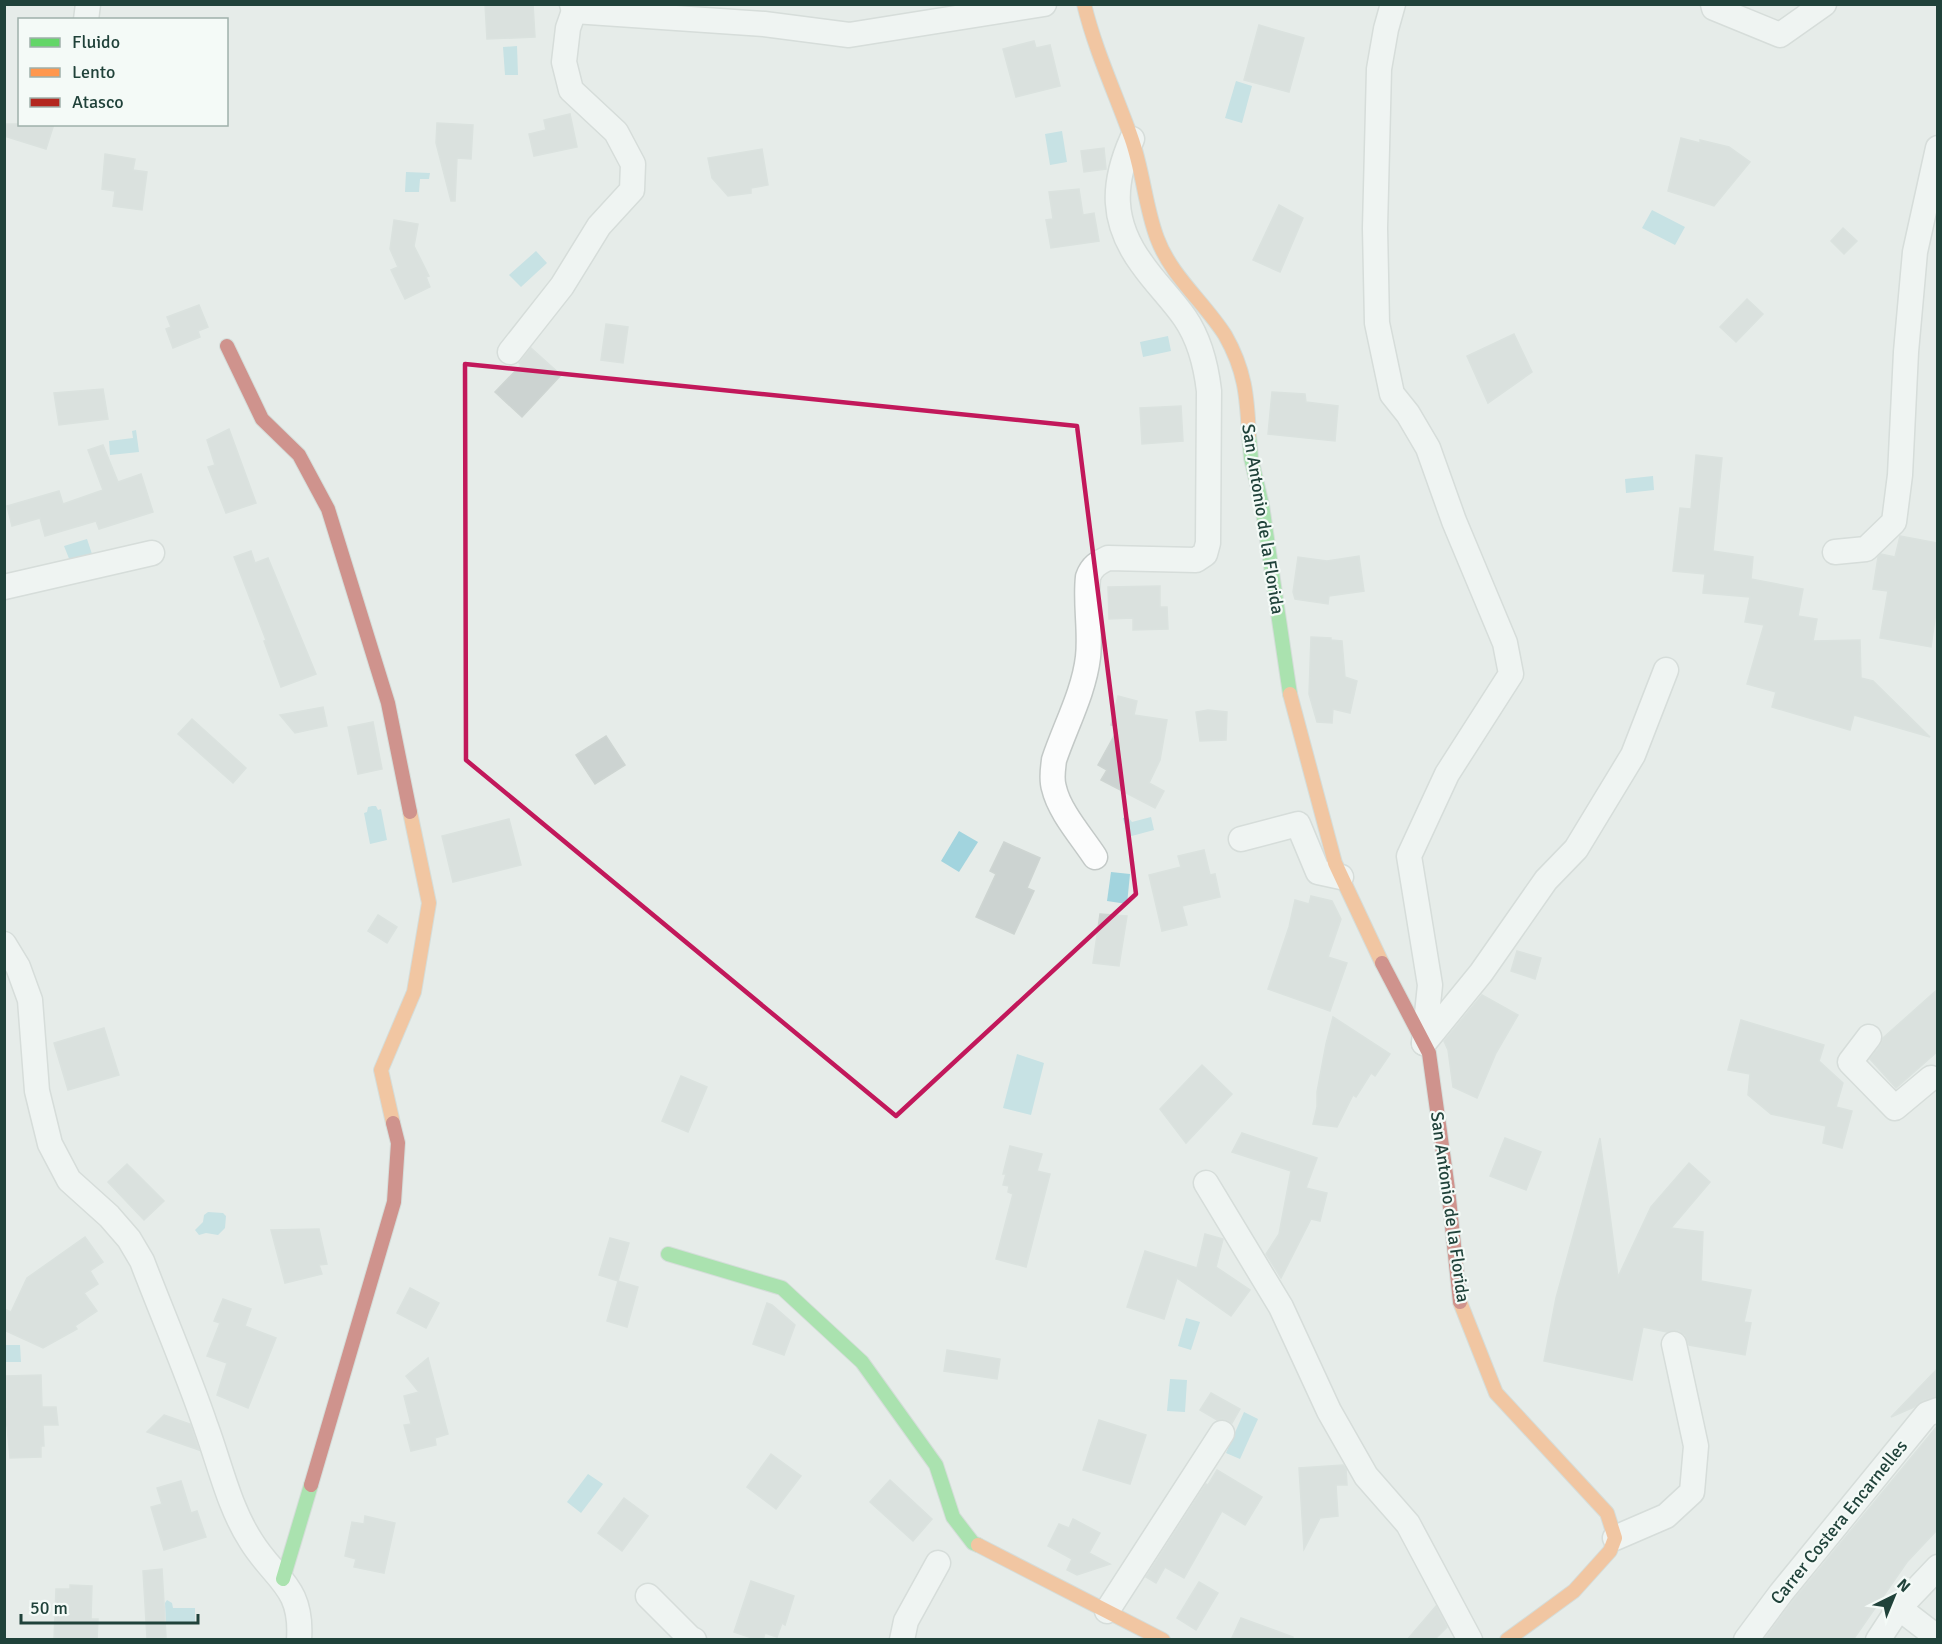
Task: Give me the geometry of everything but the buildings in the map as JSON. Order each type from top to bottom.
[{"type":"street","points":[[510,352],[562,286],[599,226],[632,190],[633,164],[616,132],[571,90],[564,62],[573,8],[764,24],[849,35],[1044,4]]},
{"type":"street","name":"San Antonio de la Florida","points":[[1084,4],[1091,34],[1131,139],[1157,238],[1168,261],[1224,334],[1238,361],[1246,387],[1251,458],[1262,505],[1289,692],[1335,863],[1395,991],[1429,1053],[1448,1189],[1460,1302],[1496,1393],[1607,1514],[1615,1538]]},
{"type":"street","name":"San Antonio de la Florida","points":[[1393,4],[1379,69],[1375,228],[1377,323],[1392,394],[1408,414],[1428,448],[1454,521],[1505,643],[1511,674],[1447,774],[1409,856],[1430,985],[1424,1043]]},
{"type":"street","points":[[1713,4],[1714,8],[1780,35],[1824,4]]},
{"type":"street","points":[[1095,857],[1059,802],[1052,773],[1054,760],[1084,678],[1088,660],[1090,639],[1088,577],[1091,569],[1108,558],[1196,560],[1205,554],[1209,543],[1209,391],[1206,368],[1199,344],[1186,319],[1141,263],[1127,241],[1119,215],[1117,189],[1121,163],[1131,139]]},
{"type":"street","points":[[1835,552],[1866,549],[1893,522],[1900,475],[1906,352],[1915,252],[1938,148]]},
{"type":"street","points":[[227,346],[262,419],[299,455],[328,509],[388,703],[429,903],[414,992],[381,1070],[398,1143],[394,1202],[283,1579]]},
{"type":"street","points":[[4,587],[152,553]]},
{"type":"street","points":[[1424,1043],[1481,973],[1546,880],[1576,849],[1633,755],[1666,670]]},
{"type":"street","points":[[1241,839],[1298,824],[1318,872],[1341,878]]},
{"type":"street","points":[[4,944],[18,967],[30,1000],[37,1091],[50,1144],[69,1180],[109,1216],[129,1239],[142,1261],[206,1424],[241,1523],[257,1551],[283,1579],[293,1596],[298,1609],[299,1640]]},
{"type":"street","points":[[1869,1037],[1850,1062],[1895,1108],[1935,1076]]},
{"type":"street","points":[[1206,1183],[1281,1308],[1329,1411],[1366,1476],[1408,1524],[1470,1640]]},
{"type":"street","points":[[668,1254],[782,1288],[862,1362],[936,1465],[953,1517],[973,1543],[1163,1640]]},
{"type":"street","points":[[1507,1640],[1574,1591],[1610,1551],[1615,1538],[1666,1516],[1692,1492],[1696,1446],[1674,1344]]},
{"type":"street","name":"Carrer Costera Encarnelles","points":[[1746,1640],[1780,1593],[1927,1414],[1938,1410]]},
{"type":"street","points":[[1107,1611],[1222,1433]]},
{"type":"street","points":[[902,1640],[906,1621],[938,1563]]},
{"type":"street","points":[[1878,1640],[1899,1608],[1938,1567]]},
{"type":"street","points":[[648,1596],[694,1640]]},
{"type":"street","points":[[1899,1608],[1938,1638]]},
{"type":"highlighted area","points":[[465,364],[1077,426],[1136,894],[896,1116],[466,760]]},
{"type":"water","points":[[517,46],[518,75],[505,75],[503,47]]},
{"type":"water","points":[[1236,81],[1252,86],[1242,123],[1225,118]]},
{"type":"water","points":[[1062,131],[1067,162],[1050,165],[1045,134]]},
{"type":"water","points":[[406,172],[430,173],[429,179],[420,179],[419,192],[405,192]]},
{"type":"water","points":[[1652,210],[1685,227],[1675,245],[1642,228]]},
{"type":"water","points":[[536,251],[547,263],[521,287],[509,275]]},
{"type":"water","points":[[1168,336],[1171,351],[1143,357],[1140,342]]},
{"type":"water","points":[[136,430],[139,452],[110,455],[109,441],[133,438],[132,431]]},
{"type":"water","points":[[1653,476],[1654,490],[1626,493],[1625,479]]},
{"type":"water","points":[[87,539],[92,554],[70,561],[64,546]]},
{"type":"water","points":[[376,806],[378,810],[381,809],[387,840],[370,844],[364,813],[367,812],[368,807]]},
{"type":"water","points":[[1128,817],[1132,822],[1151,817],[1154,830],[1128,837],[1123,818]]},
{"type":"water","points":[[959,831],[978,842],[959,872],[941,861]]},
{"type":"water","points":[[1111,872],[1130,874],[1127,904],[1107,901]]},
{"type":"water","points":[[1017,1054],[1044,1063],[1031,1115],[1003,1108]]},
{"type":"water","points":[[208,1212],[223,1213],[226,1216],[225,1228],[218,1235],[206,1233],[199,1235],[195,1230],[203,1222],[204,1215]]},
{"type":"water","points":[[1186,1318],[1200,1322],[1191,1350],[1178,1346]]},
{"type":"water","points":[[5,1345],[20,1345],[21,1362],[5,1362]]},
{"type":"water","points":[[1170,1379],[1187,1380],[1185,1412],[1167,1411]]},
{"type":"water","points":[[1244,1412],[1258,1419],[1240,1459],[1226,1453]]},
{"type":"water","points":[[588,1474],[603,1484],[581,1513],[567,1502]]},
{"type":"water","points":[[167,1600],[172,1603],[173,1608],[195,1608],[195,1623],[166,1624],[165,1603]]},
{"type":"traffic: fast","points":[[1249,435],[1251,458],[1262,505],[1290,694]]},
{"type":"traffic: fast","points":[[668,1254],[782,1288],[862,1362],[936,1465],[953,1517],[973,1543],[978,1545]]},
{"type":"traffic: fast","points":[[283,1579],[311,1485]]},
{"type":"traffic: slow","points":[[1084,4],[1099,54],[1135,150],[1150,213],[1163,252],[1179,277],[1217,323],[1237,360],[1246,395],[1249,435]]},
{"type":"traffic: slow","points":[[1290,694],[1335,863],[1382,963]]},
{"type":"traffic: slow","points":[[393,1123],[381,1070],[414,992],[429,903],[410,812]]},
{"type":"traffic: slow","points":[[1460,1302],[1496,1393],[1607,1513],[1615,1538],[1610,1551],[1574,1591],[1507,1640]]},
{"type":"traffic: slow","points":[[978,1545],[1163,1640]]},
{"type":"traffic: jam","points":[[227,346],[262,419],[299,455],[328,509],[388,703],[410,812]]},
{"type":"traffic: jam","points":[[1382,963],[1429,1053],[1448,1189],[1460,1302]]},
{"type":"traffic: jam","points":[[311,1485],[394,1202],[398,1143],[393,1123]]}]
